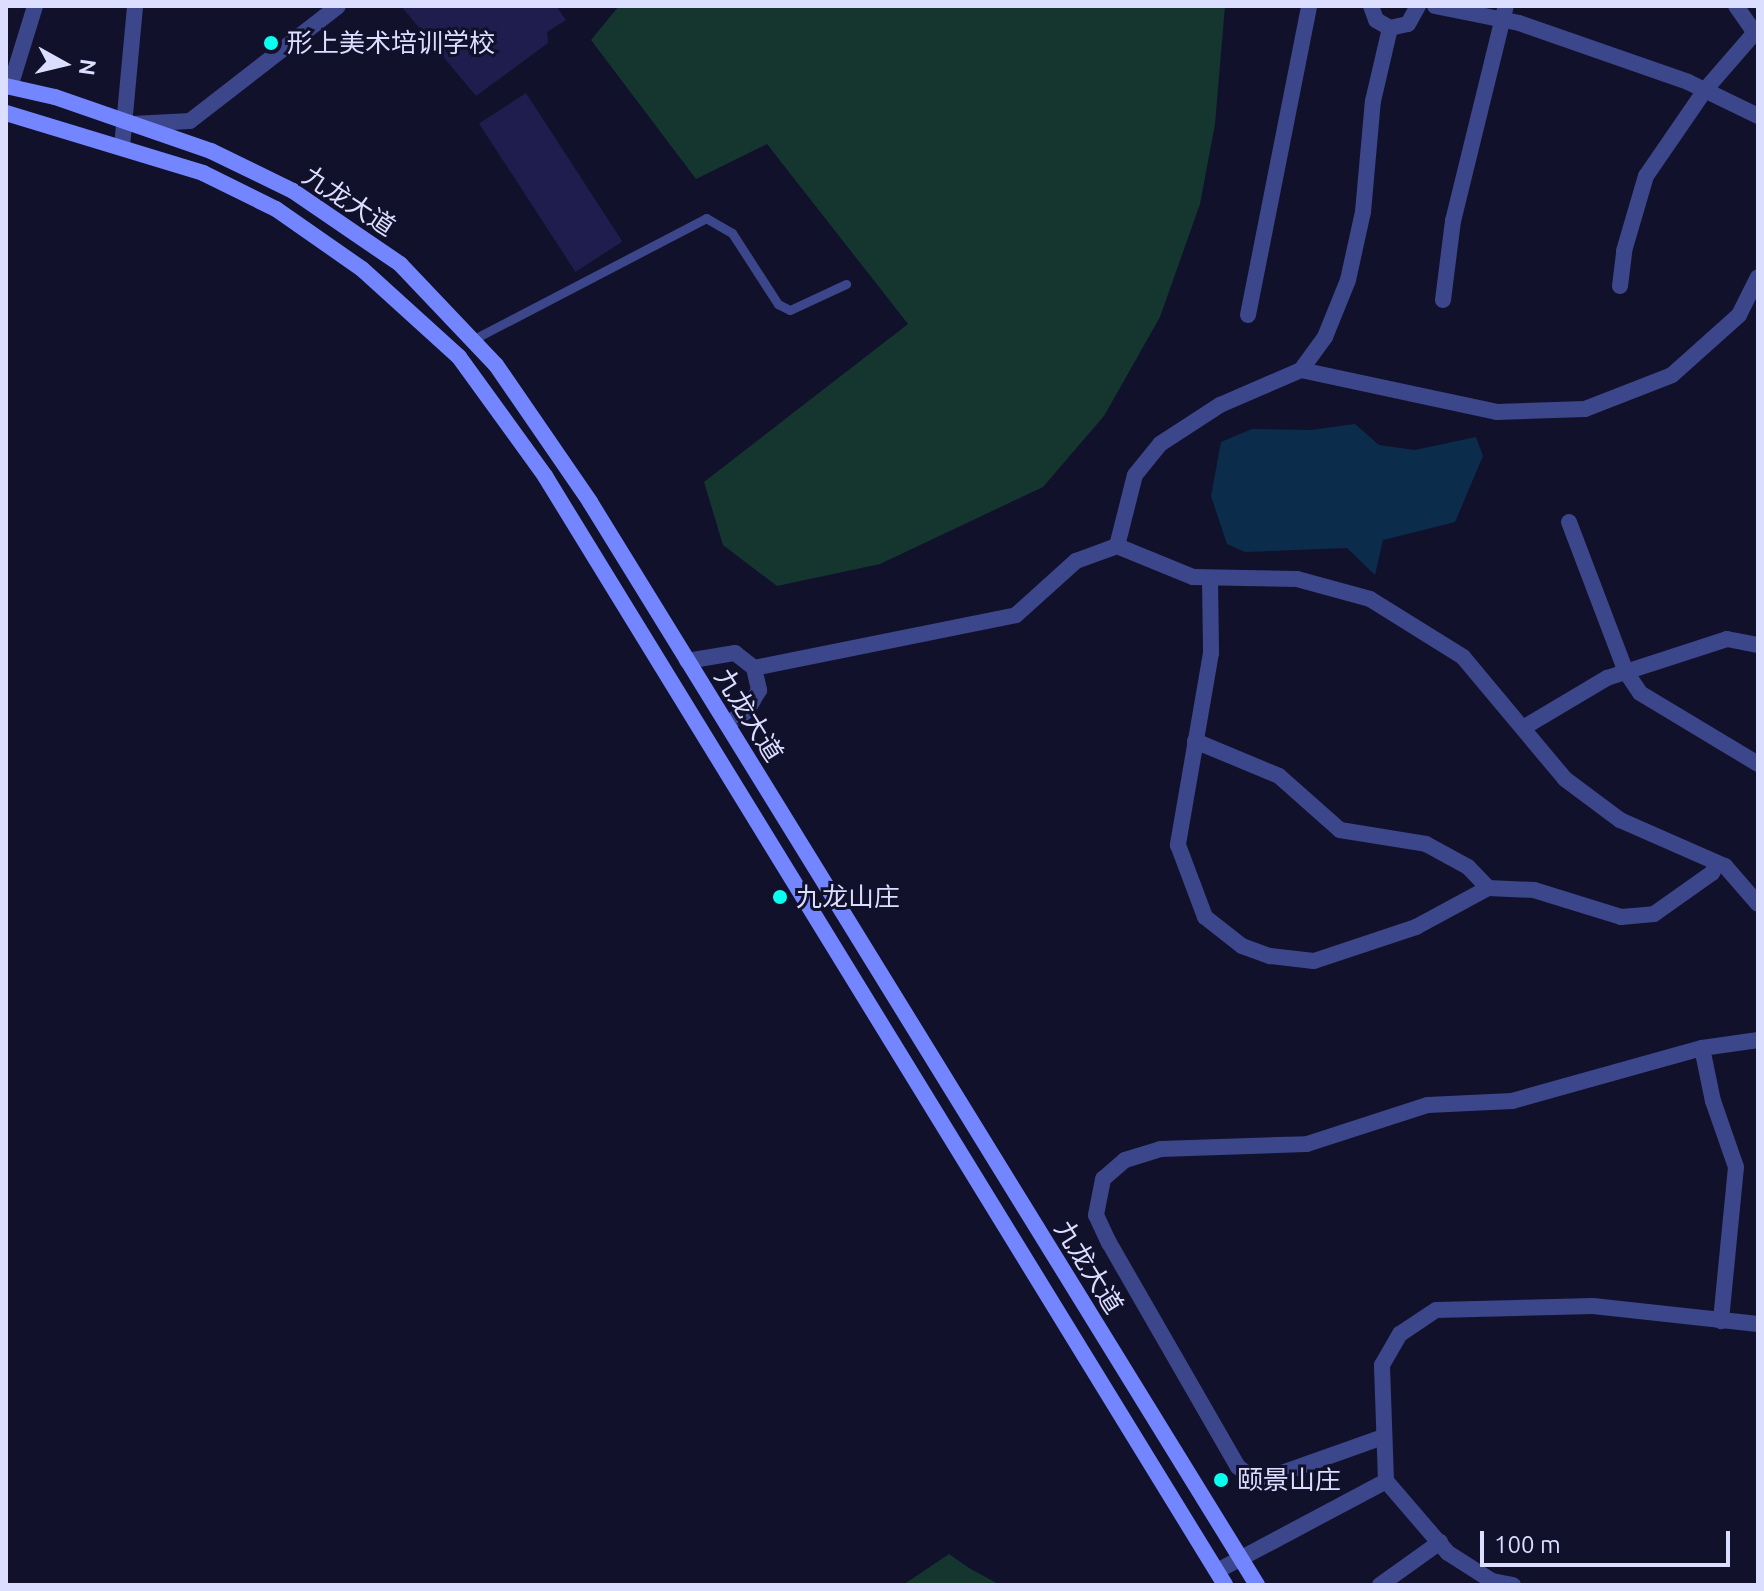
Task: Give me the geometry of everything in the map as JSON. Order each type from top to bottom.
[{"type":"main road","name":"九龙大道","points":[[8,87],[55,97],[124,124],[211,151],[293,191],[400,264],[474,339],[542,428],[1257,1585]]},
{"type":"main road","name":"九龙大道","points":[[6,113],[203,173],[276,209],[362,269],[434,331],[516,433],[1221,1578]]},
{"type":"main road","points":[[690,712],[710,698]]},
{"type":"street","points":[[8,87],[35,6]]},
{"type":"street","points":[[122,147],[135,6]]},
{"type":"street","points":[[124,124],[190,121],[338,6]]},
{"type":"street","points":[[1248,315],[1309,6]]},
{"type":"street","points":[[1371,6],[1376,20],[1390,28],[1408,24],[1418,6]]},
{"type":"street","points":[[1435,6],[1506,13],[1705,90],[1758,116]]},
{"type":"street","points":[[1620,286],[1624,251],[1646,176],[1705,90],[1756,30],[1736,6]]},
{"type":"street","points":[[1443,300],[1453,221],[1506,13]]},
{"type":"street","points":[[1117,546],[1135,475],[1160,444],[1220,405],[1301,370],[1325,337],[1348,280],[1363,212],[1373,101],[1390,28]]},
{"type":"street","points":[[1301,370],[1497,412],[1585,409],[1672,375],[1739,315],[1758,277]]},
{"type":"street","points":[[1569,522],[1626,672],[1640,693],[1758,764]]},
{"type":"street","points":[[754,668],[1016,615],[1076,561],[1117,546],[1193,577],[1297,579],[1370,599],[1463,657],[1565,779],[1620,820],[1717,863],[1758,904]]},
{"type":"street","points":[[1210,578],[1211,653],[1178,845],[1205,917],[1242,946],[1270,956],[1314,961],[1403,932],[1488,888],[1534,890],[1621,917],[1654,914],[1712,873],[1717,863]]},
{"type":"street","points":[[1523,728],[1626,672],[1727,639],[1758,645]]},
{"type":"street","points":[[687,661],[735,653],[754,668],[759,690],[747,711],[727,724]]},
{"type":"street","points":[[1195,741],[1279,776],[1340,830],[1426,844],[1468,867],[1488,888]]},
{"type":"street","points":[[1383,1437],[1279,1474],[1254,1479],[1238,1467],[1109,1243],[1096,1215],[1103,1179],[1125,1160],[1160,1149],[1307,1144],[1428,1105],[1512,1101],[1702,1048],[1758,1040]]},
{"type":"street","points":[[1702,1048],[1713,1101],[1736,1167],[1721,1321]]},
{"type":"street","points":[[1513,1585],[1492,1581],[1440,1542],[1386,1481],[1382,1365],[1400,1334],[1436,1310],[1593,1306],[1758,1324]]},
{"type":"street","points":[[1221,1578],[1241,1558],[1386,1481]]},
{"type":"street","points":[[1380,1585],[1440,1542]]},
{"type":"lane","points":[[474,339],[706,218],[732,233],[778,304],[790,310],[846,284]]},
{"type":"green space","points":[[619,6],[1225,6],[1215,124],[1200,204],[1160,317],[1104,416],[1043,487],[880,564],[777,586],[723,545],[704,482],[908,324],[767,144],[696,179],[591,40]]},
{"type":"green space","points":[[949,1554],[969,1568],[1000,1585],[903,1585]]},
{"type":"water","points":[[1355,424],[1379,445],[1415,450],[1476,437],[1483,456],[1455,522],[1383,540],[1375,575],[1347,548],[1245,552],[1227,544],[1211,496],[1221,442],[1252,429],[1311,430]]},
{"type":"building","points":[[401,6],[556,6],[566,20],[547,32],[548,43],[476,96]]},
{"type":"building","points":[[526,93],[622,241],[575,272],[479,123]]},
{"type":"place","name":"形上美术培训学校","points":[[271,43]]},
{"type":"place","name":"九龙山庄","points":[[780,897]]},
{"type":"place","name":"颐景山庄","points":[[1221,1480]]}]
